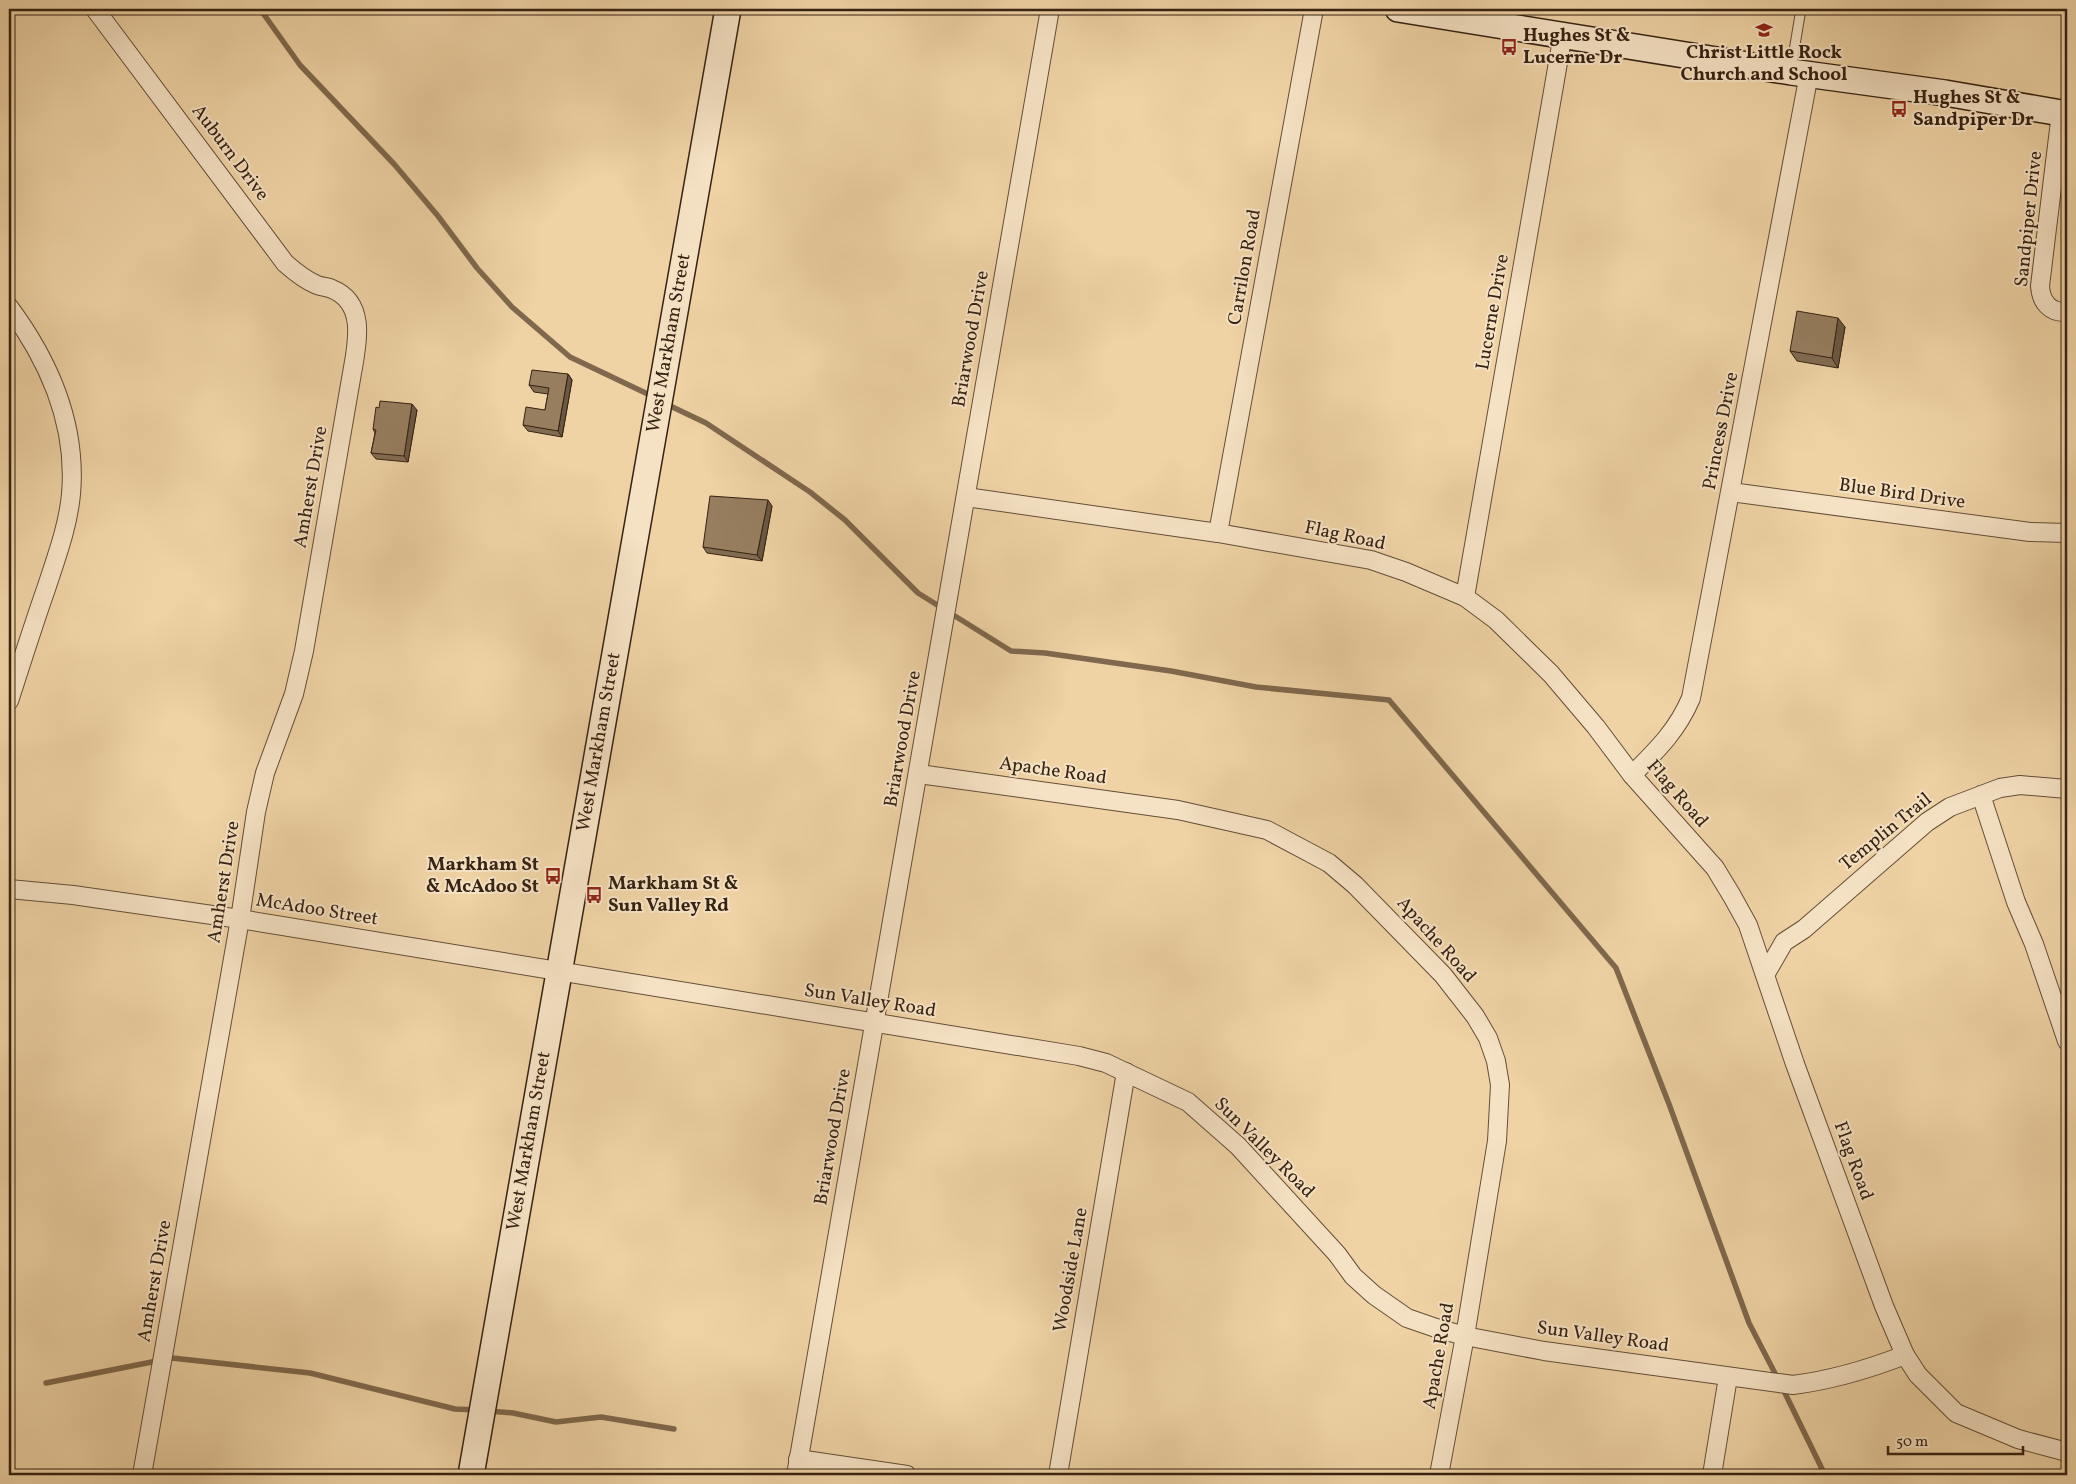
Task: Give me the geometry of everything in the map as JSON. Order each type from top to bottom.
[{"type":"main road","name":"West Markham Street","points":[[471,1475],[728,9]]},
{"type":"main road","points":[[1398,9],[1493,20],[1563,34],[1800,73],[1945,93],[2064,113]]},
{"type":"street","name":"Auburn Drive","points":[[95,9],[285,263],[299,275],[333,290],[348,302]]},
{"type":"street","name":"Briarwood Drive","points":[[797,1467],[919,774],[1050,9]]},
{"type":"street","name":"Carrilon Road","points":[[1218,533],[1314,9]]},
{"type":"street","name":"Lucerne Drive","points":[[1465,597],[1563,34]]},
{"type":"street","name":"Princess Drive","points":[[1632,775],[1671,736],[1683,718],[1691,698],[1731,492],[1800,73]]},
{"type":"street","name":"Sandpiper Drive","points":[[2064,113],[2040,295],[2052,309],[2067,312]]},
{"type":"street","name":"Amherst Drive","points":[[142,1475],[240,919],[249,852],[265,773],[294,694],[304,651],[358,334],[355,314],[348,302]]},
{"type":"street","points":[[9,307],[38,351],[52,378],[62,407],[71,464],[71,493],[63,537],[9,701]]},
{"type":"street","name":"Blue Bird Drive","points":[[1731,492],[2030,532],[2067,533]]},
{"type":"street","name":"Flag Road","points":[[966,496],[1218,533],[1371,560],[1406,572],[1465,597],[1496,620],[1551,674],[1596,727],[1632,775],[1715,868],[1748,925],[1798,1074],[1884,1306],[1906,1355],[1918,1375],[1956,1413],[2018,1439],[2067,1452]]},
{"type":"street","name":"Apache Road","points":[[919,774],[1161,808],[1222,819],[1267,830],[1329,863],[1355,884],[1443,975],[1475,1016],[1488,1038],[1496,1061],[1500,1085],[1497,1141],[1465,1336],[1439,1475]]},
{"type":"street","name":"Templin Trail","points":[[1765,975],[1784,942],[1804,929],[1926,822],[1950,807],[2000,788],[2020,785],[2067,789]]},
{"type":"street","points":[[1981,794],[2016,902],[2034,944],[2067,1041]]},
{"type":"street","name":"McAdoo Street","points":[[9,889],[73,895],[240,919],[559,970]]},
{"type":"street","name":"Sun Valley Road","points":[[559,970],[875,1024],[1079,1056],[1106,1063],[1188,1102],[1238,1146],[1337,1254],[1353,1276],[1374,1295],[1407,1318],[1436,1328],[1465,1336],[1544,1351],[1793,1385],[1822,1382],[1872,1368],[1906,1355]]},
{"type":"street","name":"Woodside Lane","points":[[1058,1475],[1126,1072]]},
{"type":"street","points":[[1712,1475],[1728,1377]]},
{"type":"street","points":[[797,1467],[907,1475]]},
{"type":"lane","points":[[1800,73],[1801,9]]},
{"type":"building","points":[[1797,311],[1838,318],[1832,358],[1790,351]]},
{"type":"building","points":[[532,370],[568,374],[558,431],[523,425],[526,407],[545,410],[549,388],[529,385]]},
{"type":"building","points":[[380,401],[412,404],[404,456],[371,453],[376,430],[373,429],[376,407],[379,408]]},
{"type":"building","points":[[710,496],[768,500],[757,555],[703,547]]},
{"type":"waterway","points":[[260,9],[300,65],[394,164],[438,216],[477,268],[512,307],[570,357],[654,397]]},
{"type":"waterway","points":[[664,403],[706,423],[810,492],[845,520],[918,593],[1011,651],[1045,653],[1171,671],[1256,687],[1389,700],[1616,968],[1669,1104],[1749,1323],[1778,1379]]},
{"type":"waterway","points":[[46,1383],[172,1358],[310,1373],[455,1409],[477,1410]]},
{"type":"waterway","points":[[1782,1387],[1825,1475]]},
{"type":"waterway","points":[[488,1411],[513,1413],[556,1422],[601,1417],[674,1429]]},
{"type":"place","name":"Christ Little Rock Church and School","points":[[1764,30]]},
{"type":"place","name":"Hughes St & Lucerne Dr","points":[[1509,47]]},
{"type":"place","name":"Hughes St & Sandpiper Dr","points":[[1899,109]]},
{"type":"place","name":"Markham St & McAdoo St","points":[[553,876]]},
{"type":"place","name":"Markham St & Sun Valley Rd","points":[[594,895]]}]
